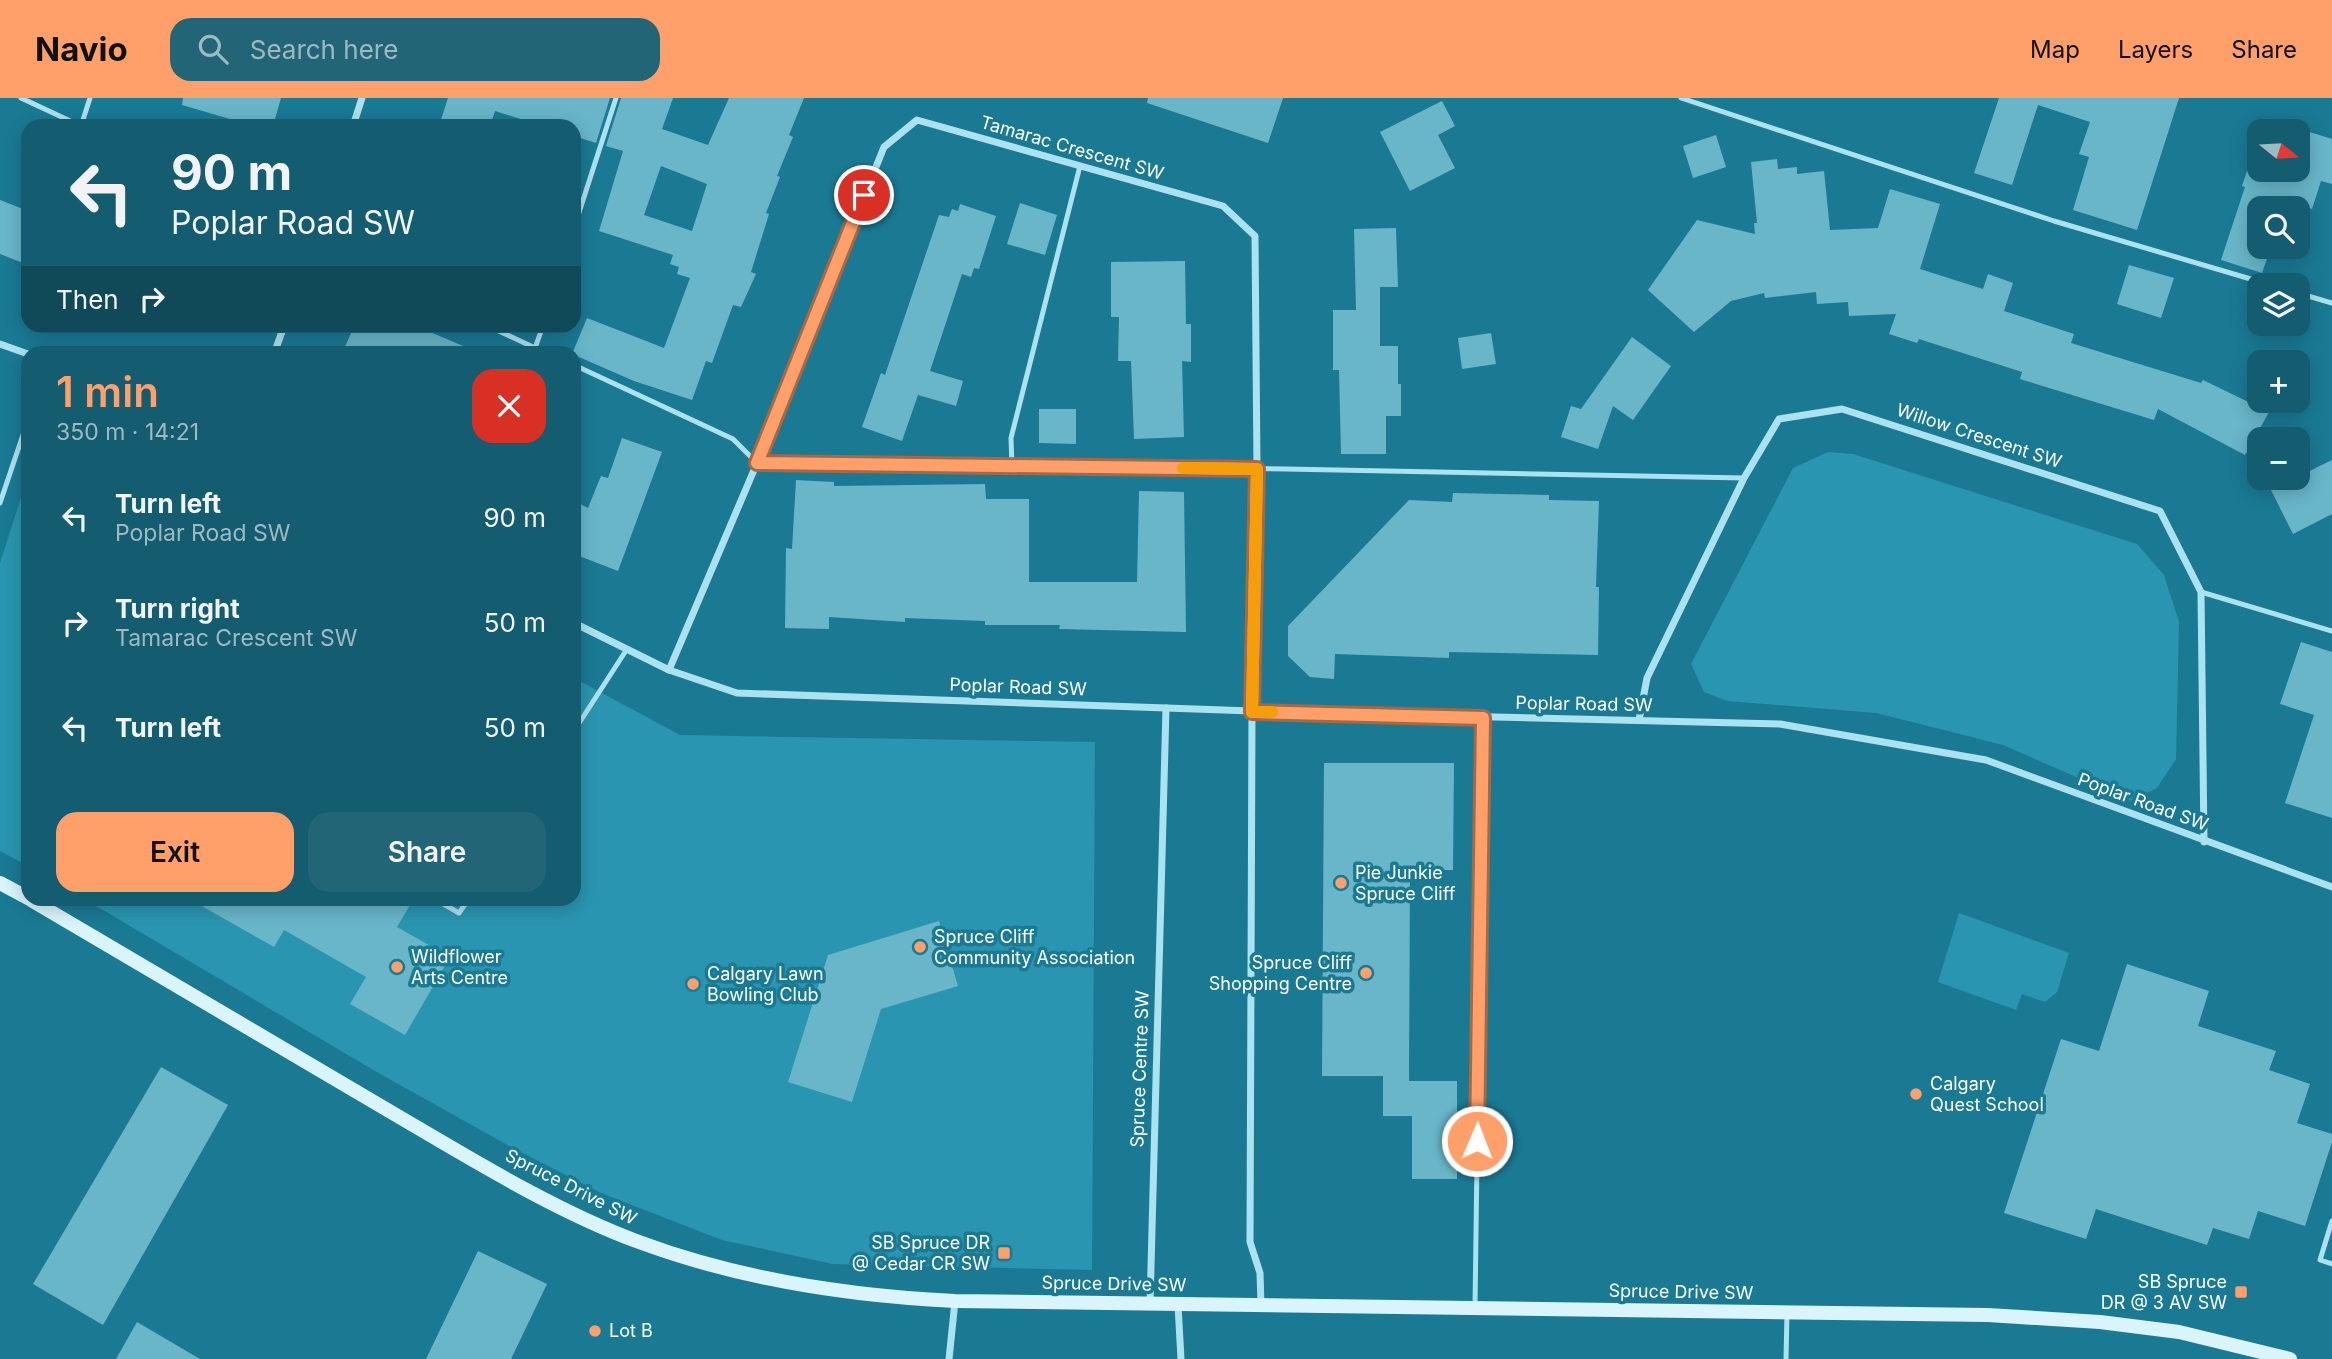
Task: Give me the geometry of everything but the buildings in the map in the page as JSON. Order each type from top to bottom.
[{"type":"street","points":[[355,119],[362,98]]},
{"type":"street","name":"Tamarac Crescent SW","points":[[669,670],[757,463],[884,147],[917,120],[1223,206],[1255,236],[1257,469],[1252,712]]},
{"type":"street","points":[[0,344],[21,352]]},
{"type":"street","name":"Willow Crescent SW","points":[[1639,720],[1647,678],[1744,478],[1779,419],[1842,409],[2160,511],[2201,592],[2204,842]]},
{"type":"street","name":"Poplar Road SW","points":[[581,626],[669,670],[737,693],[1252,712],[1780,724],[1986,760],[2332,887]]},
{"type":"street","name":"Spruce Centre SW","points":[[1150,1305],[1166,708]]},
{"type":"street","points":[[1252,712],[1250,1242],[1260,1273],[1261,1306]]},
{"type":"street","name":"Spruce Drive SW","points":[[0,883],[21,894]]},
{"type":"street","name":"Spruce Drive SW","points":[[42,906],[453,1148],[556,1205],[636,1241],[745,1274],[884,1296],[955,1301],[1988,1315],[2100,1322],[2179,1332],[2290,1359]]},
{"type":"street","points":[[949,1359],[955,1301]]},
{"type":"street","points":[[1178,1305],[1181,1359]]},
{"type":"lane","points":[[21,98],[66,119]]},
{"type":"lane","points":[[83,119],[90,98]]},
{"type":"lane","points":[[581,206],[616,98]]},
{"type":"lane","points":[[1681,98],[2054,221],[2247,278]]},
{"type":"lane","points":[[1012,466],[1011,438],[1080,166]]},
{"type":"lane","points":[[2310,297],[2332,303]]},
{"type":"lane","points":[[503,333],[531,346]]},
{"type":"lane","points":[[581,368],[733,439],[757,463],[1744,478]]},
{"type":"lane","points":[[0,503],[21,440]]},
{"type":"lane","points":[[2201,592],[2332,631]]},
{"type":"lane","points":[[581,720],[627,649]]},
{"type":"lane","points":[[1475,1308],[1483,718]]},
{"type":"lane","points":[[448,906],[459,912],[464,906]]},
{"type":"lane","points":[[2332,1222],[2320,1261],[2332,1264]]},
{"type":"lane","points":[[1786,1359],[1787,1313]]},
{"type":"shaded area","points":[[1828,452],[1853,454],[2137,544],[2164,575],[2179,622],[2176,759],[2157,788],[2131,801],[2003,745],[1876,713],[1727,701],[1704,692],[1691,664],[1793,468]]},
{"type":"shaded area","points":[[21,498],[21,862],[0,851],[0,563]]},
{"type":"shaded area","points":[[581,682],[680,735],[1095,742],[1092,1270],[833,1264],[722,1240],[601,1193],[511,1147],[375,1071],[96,906],[581,906]]},
{"type":"shaded area","points":[[1959,913],[2069,953],[2057,992],[2045,1002],[2022,994],[2016,1010],[1938,982]]},
{"type":"slow traffic","points":[[1183,468],[1257,469],[1252,712],[1272,712]]},
{"type":"place","name":"Pie Junkie Spruce Cliff","points":[[1341,883]]},
{"type":"place","name":"Spruce Cliff Community Association","points":[[920,947]]},
{"type":"place","name":"Wildflower Arts Centre","points":[[397,967]]},
{"type":"place","name":"Spruce Cliff Shopping Centre","points":[[1366,973]]},
{"type":"place","name":"Calgary Lawn Bowling Club","points":[[693,984]]},
{"type":"place","name":"Calgary Quest School","points":[[1916,1094]]},
{"type":"place","name":"SB Spruce DR @ Cedar CR SW","points":[[1004,1253]]},
{"type":"place","name":"SB Spruce DR @ 3 AV SW","points":[[2241,1292]]},
{"type":"place","name":"Lot B","points":[[595,1331]]},
{"type":"route","points":[[864,195],[757,463],[1257,469],[1252,712],[1483,718],[1477,1141]]}]
